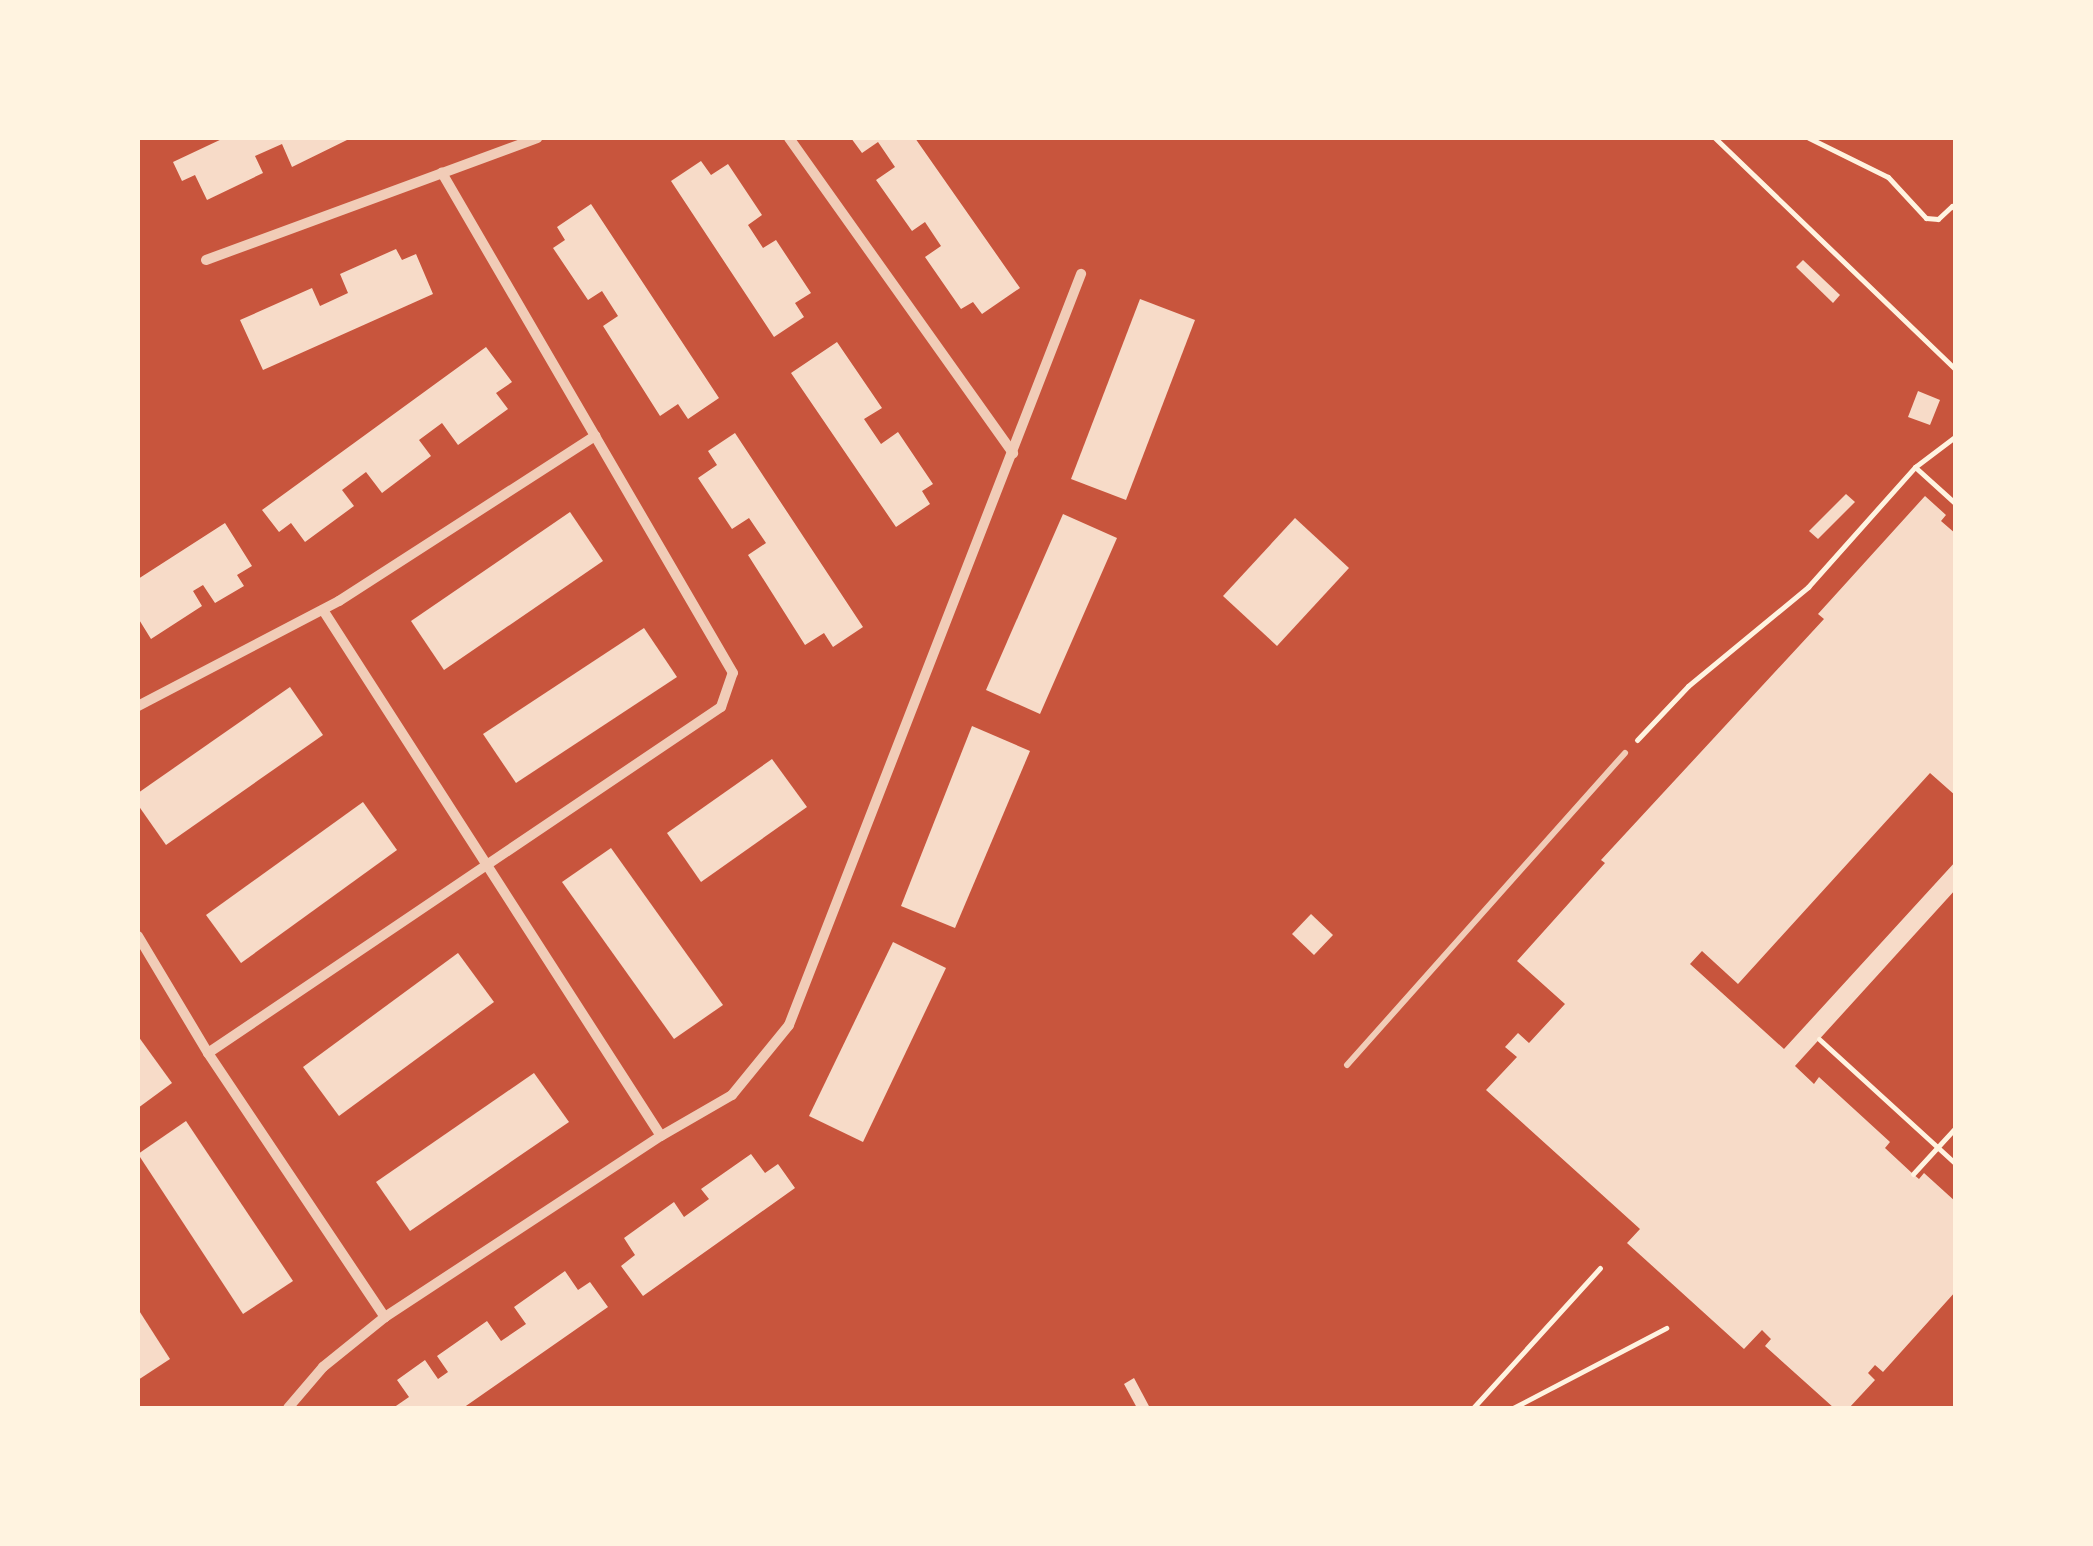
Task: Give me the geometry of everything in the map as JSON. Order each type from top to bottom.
[{"type":"street","points":[[206,260],[537,138]]},
{"type":"street","points":[[789,138],[1013,454]]},
{"type":"street","points":[[208,1053],[721,707],[733,673],[442,173]]},
{"type":"street","points":[[288,1408],[323,1367],[385,1317],[661,1136],[732,1095],[789,1025],[1081,274]]},
{"type":"street","points":[[138,706],[323,610],[595,436]]},
{"type":"street","points":[[323,610],[661,1136]]},
{"type":"street","points":[[138,936],[208,1053],[385,1317]]},
{"type":"lane","points":[[1347,1065],[1625,753]]},
{"type":"path","points":[[1715,138],[1956,370]]},
{"type":"path","points":[[1808,138],[1888,177],[1926,218],[1938,219],[1952,206],[1956,210]]},
{"type":"path","points":[[1625,753],[1688,686],[1808,587],[1915,467],[1956,436]]},
{"type":"path","points":[[1915,467],[1956,504]]},
{"type":"path","points":[[1819,1039],[1956,1164]]},
{"type":"path","points":[[1913,1174],[1956,1127]]},
{"type":"path","points":[[1473,1408],[1600,1268]]},
{"type":"path","points":[[1514,1408],[1666,1328]]},
{"type":"building","points":[[224,138],[347,140],[292,167],[282,144],[255,156],[263,173],[207,200],[195,175],[182,181],[173,162]]},
{"type":"building","points":[[851,138],[915,138],[1020,288],[982,314],[973,302],[961,309],[925,257],[941,246],[925,222],[912,231],[876,180],[895,167],[878,142],[862,153]]},
{"type":"building","points":[[701,161],[711,175],[728,164],[762,215],[748,225],[763,248],[776,240],[811,293],[795,303],[804,317],[774,337],[671,181]]},
{"type":"building","points":[[591,204],[719,398],[688,419],[678,404],[660,416],[603,326],[618,316],[602,291],[588,300],[553,248],[565,240],[557,227]]},
{"type":"building","points":[[396,249],[402,260],[416,254],[433,294],[263,370],[240,320],[312,288],[320,306],[348,293],[340,274]]},
{"type":"building","points":[[1803,260],[1840,295],[1833,303],[1796,267]]},
{"type":"building","points":[[1140,299],[1195,320],[1126,500],[1071,479]]},
{"type":"building","points":[[837,342],[882,408],[864,419],[881,444],[898,432],[933,484],[922,491],[930,504],[896,527],[791,373]]},
{"type":"building","points":[[486,347],[512,382],[496,393],[508,409],[458,445],[442,423],[419,440],[431,456],[382,493],[366,472],[342,490],[354,506],[305,542],[291,523],[279,532],[262,510]]},
{"type":"building","points":[[1918,391],[1940,400],[1930,425],[1908,417]]},
{"type":"building","points":[[735,433],[863,627],[833,647],[824,633],[805,645],[748,555],[766,543],[749,518],[732,529],[698,478],[717,465],[708,451]]},
{"type":"building","points":[[1846,494],[1855,502],[1818,539],[1809,531]]},
{"type":"building","points":[[1925,496],[1946,515],[1941,521],[1956,534],[1956,796],[1930,773],[1738,984],[1702,951],[1690,964],[1784,1049],[1956,861],[1956,889],[1795,1066],[1814,1084],[1819,1077],[1890,1142],[1885,1148],[1913,1174],[1919,1179],[1924,1173],[1956,1202],[1956,1291],[1883,1372],[1875,1365],[1868,1373],[1875,1380],[1849,1408],[1834,1408],[1765,1346],[1771,1339],[1762,1330],[1744,1349],[1627,1243],[1640,1229],[1486,1090],[1517,1057],[1505,1047],[1518,1033],[1529,1043],[1565,1004],[1517,961],[1605,863],[1601,860],[1824,619],[1818,614]]},
{"type":"building","points":[[570,512],[603,561],[444,670],[411,621]]},
{"type":"building","points":[[1063,514],[1117,538],[1040,714],[986,690]]},
{"type":"building","points":[[1295,518],[1349,568],[1277,646],[1223,596]]},
{"type":"building","points":[[225,523],[252,566],[237,575],[244,586],[215,603],[203,585],[193,591],[202,606],[151,639],[138,618],[138,579]]},
{"type":"building","points":[[644,628],[677,677],[516,783],[483,734]]},
{"type":"building","points":[[290,687],[323,735],[166,845],[138,805],[138,793]]},
{"type":"building","points":[[972,726],[1030,751],[955,928],[901,906]]},
{"type":"building","points":[[772,759],[807,807],[701,882],[667,833]]},
{"type":"building","points":[[363,802],[397,850],[241,963],[206,915]]},
{"type":"building","points":[[611,848],[723,1005],[674,1039],[562,882]]},
{"type":"building","points":[[1311,914],[1333,935],[1314,955],[1292,934]]},
{"type":"building","points":[[893,942],[946,968],[863,1142],[809,1116]]},
{"type":"building","points":[[458,953],[494,1002],[339,1116],[303,1067]]},
{"type":"building","points":[[138,1036],[172,1083],[138,1108]]},
{"type":"building","points":[[534,1073],[569,1122],[410,1231],[376,1182]]},
{"type":"building","points":[[186,1121],[293,1281],[243,1314],[138,1154]]},
{"type":"building","points":[[751,1154],[765,1173],[778,1164],[795,1188],[643,1296],[621,1266],[635,1255],[624,1238],[674,1202],[684,1217],[709,1199],[701,1189]]},
{"type":"building","points":[[565,1271],[578,1290],[590,1282],[608,1307],[463,1408],[393,1408],[409,1397],[397,1380],[425,1360],[438,1379],[448,1372],[437,1356],[487,1321],[501,1341],[526,1324],[514,1307]]},
{"type":"building","points":[[138,1309],[170,1359],[138,1380]]},
{"type":"building","points":[[1134,1378],[1150,1408],[1137,1408],[1124,1384]]}]
